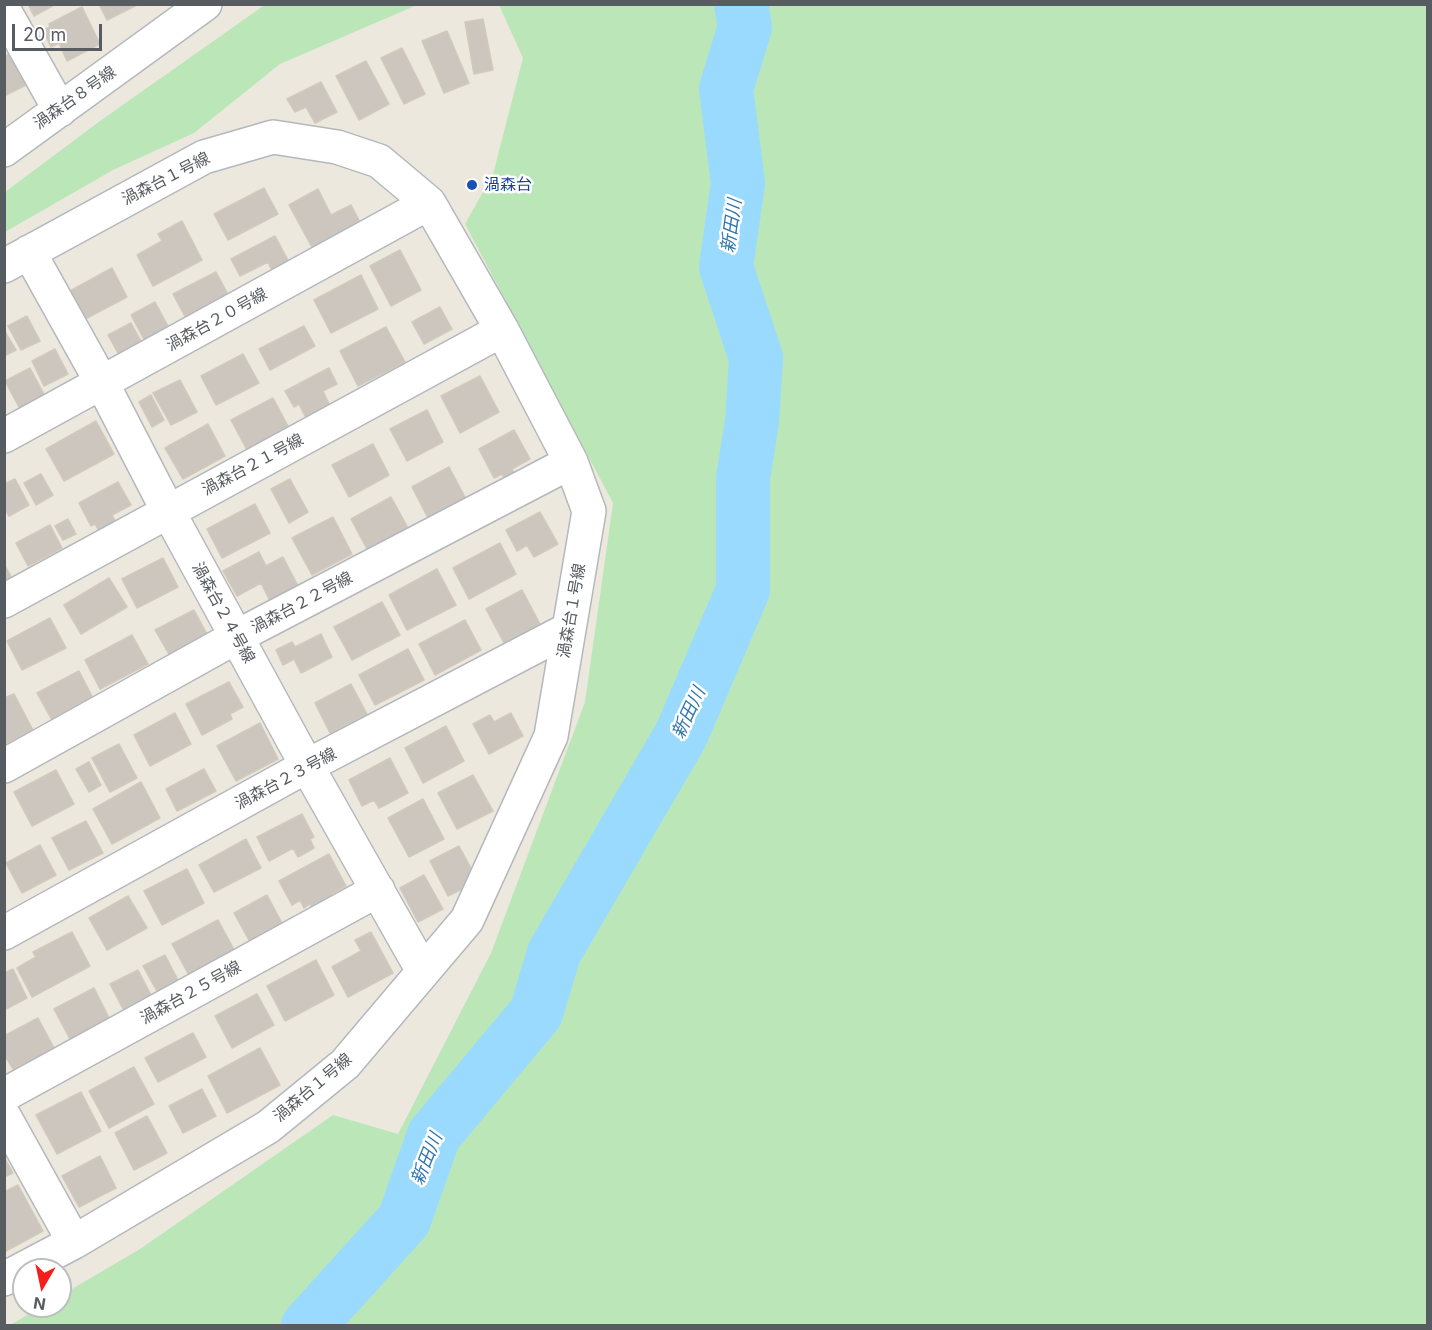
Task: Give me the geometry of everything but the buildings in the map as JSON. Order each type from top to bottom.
[{"type":"street","name":"渦森台８号線","points":[[13,140],[60,110],[205,4]]},
{"type":"street","points":[[4,10],[60,110]]},
{"type":"street","name":"渦森台１号線","points":[[4,1279],[75,1242],[268,1126],[345,1064],[467,920],[551,736],[589,511],[571,462],[502,330],[429,203],[379,161],[337,147],[273,137],[204,157],[17,259]]},
{"type":"street","name":"渦森台２０号線","points":[[4,436],[429,203]]},
{"type":"street","name":"渦森台２４号線","points":[[17,259],[102,383],[236,637],[423,971]]},
{"type":"street","name":"渦森台２１号線","points":[[4,601],[502,330]]},
{"type":"street","name":"渦森台２２号線","points":[[4,766],[236,637],[571,462]]},
{"type":"street","name":"渦森台２３号線","points":[[4,933],[307,766],[569,629]]},
{"type":"street","name":"渦森台２５号線","points":[[4,1095],[378,890]]},
{"type":"street","points":[[4,1116],[75,1242]]},
{"type":"green space","points":[[266,4],[417,5],[280,64],[194,133],[113,170],[5,232],[5,192],[100,121]]},
{"type":"green space","points":[[499,5],[1427,5],[1427,1325],[10,1325],[22,1318],[72,1318],[72,1289],[140,1249],[333,1115],[398,1134],[491,953],[585,702],[613,503],[465,224],[493,174],[523,58]]},
{"type":"waterway","name":"新田川","points":[[308,1326],[404,1220],[434,1135],[536,1013],[554,953],[681,735],[743,590],[743,478],[752,422],[756,358],[726,267],[738,183],[726,89],[745,27],[741,4]]},
{"type":"place","name":"渦森台","points":[[472,185]]}]
